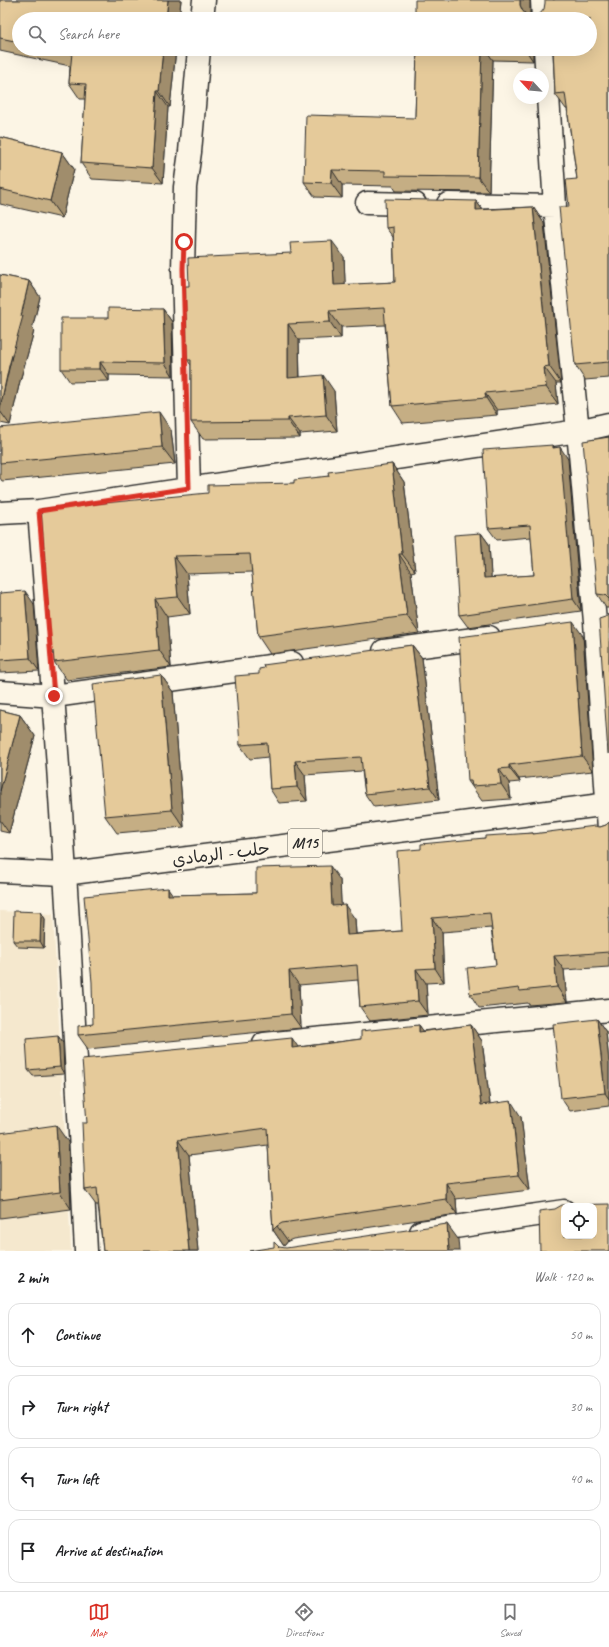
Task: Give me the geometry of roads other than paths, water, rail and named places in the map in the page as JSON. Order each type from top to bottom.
[{"type":"main road","points":[[203,12],[204,0]]},
{"type":"main road","points":[[542,0],[543,12]]},
{"type":"main road","points":[[189,488],[183,269],[185,187],[190,152],[198,56]]},
{"type":"main road","points":[[545,56],[555,206],[578,431],[602,621],[609,829]]},
{"type":"main road","points":[[367,203],[555,206]]},
{"type":"main road","points":[[0,514],[39,511],[578,431],[609,424]]},
{"type":"main road","points":[[39,511],[54,696],[64,874],[85,1062],[86,1251]]},
{"type":"main road","points":[[572,625],[602,621]]},
{"type":"main road","points":[[368,653],[509,634]]},
{"type":"main road","points":[[0,692],[54,696],[313,661]]},
{"type":"main road","name":"حلب - الرمادي","points":[[0,871],[64,874],[608,805]]},
{"type":"main road","points":[[244,1046],[609,1010]]},
{"type":"main road","points":[[398,1236],[561,1211]]}]
